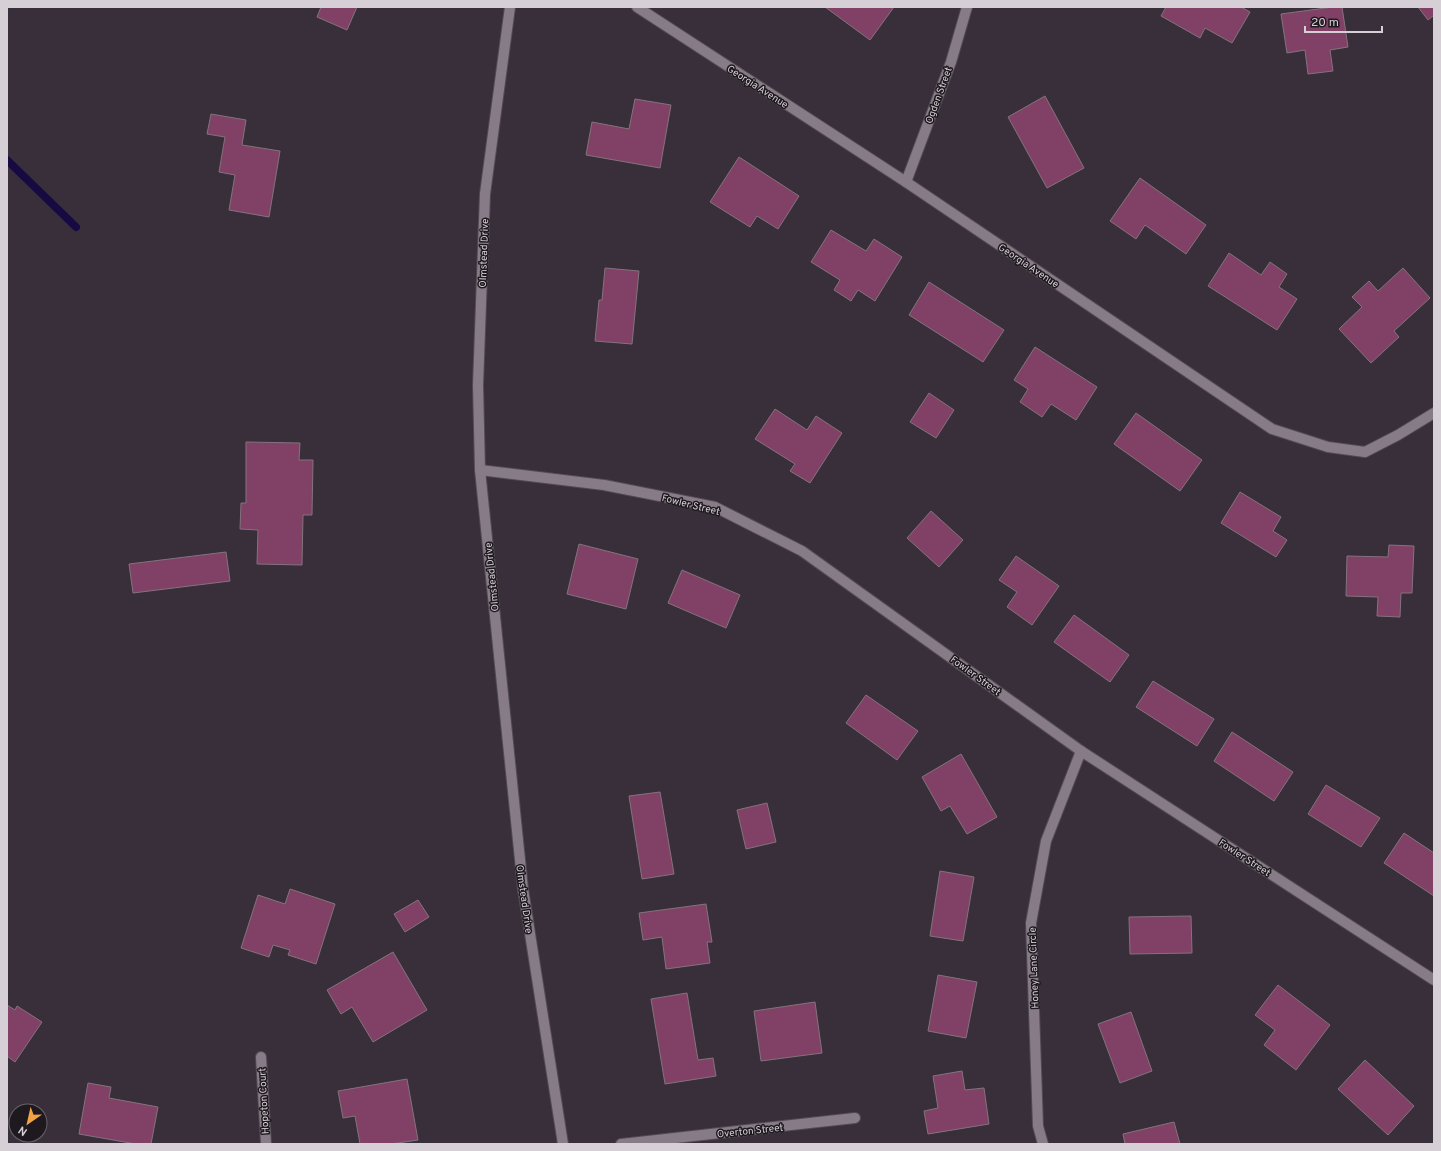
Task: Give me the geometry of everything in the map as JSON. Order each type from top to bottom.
[{"type":"street","name":"Olmstead Drive","points":[[510,7],[485,194],[478,385],[480,470],[523,889],[563,1144]]},
{"type":"street","name":"Georgia Avenue","points":[[637,7],[906,182],[1272,429],[1328,447],[1364,452],[1398,435],[1434,413]]},
{"type":"street","name":"Ogden Street","points":[[906,182],[951,62],[967,7]]},
{"type":"street","name":"Fowler Street","points":[[480,470],[604,485],[716,507],[802,551],[1081,750],[1434,980]]},
{"type":"street","name":"Honey Lane Circle","points":[[1043,1144],[1038,1126],[1031,923],[1046,841],[1081,750]]},
{"type":"street","name":"Hopeton Court","points":[[261,1057],[266,1144]]},
{"type":"street","name":"Overton Street","points":[[621,1144],[855,1118]]},
{"type":"building","points":[[321,7],[357,7],[347,30],[317,17]]},
{"type":"building","points":[[825,7],[894,7],[870,40]]},
{"type":"building","points":[[1166,7],[1241,7],[1250,12],[1232,43],[1205,28],[1200,38],[1161,16]]},
{"type":"building","points":[[1342,7],[1348,47],[1330,50],[1333,71],[1308,74],[1305,50],[1287,53],[1281,14]]},
{"type":"building","points":[[1418,7],[1434,7],[1434,15],[1428,20]]},
{"type":"building","points":[[1045,96],[1084,168],[1047,188],[1008,117]]},
{"type":"building","points":[[635,99],[671,105],[660,168],[586,155],[592,122],[629,129]]},
{"type":"building","points":[[211,114],[246,120],[242,145],[280,151],[269,217],[229,210],[235,175],[219,172],[225,137],[207,134]]},
{"type":"building","points":[[739,157],[799,196],[778,229],[757,216],[750,227],[710,202]]},
{"type":"building","points":[[1140,178],[1206,225],[1186,254],[1145,225],[1136,239],[1110,221]]},
{"type":"building","points":[[831,230],[866,251],[874,239],[902,257],[875,301],[858,290],[851,301],[834,290],[840,280],[811,262]]},
{"type":"building","points":[[1229,253],[1261,275],[1270,262],[1287,274],[1279,287],[1297,299],[1277,330],[1208,286]]},
{"type":"building","points":[[605,268],[639,271],[632,344],[595,341],[599,300],[602,300]]},
{"type":"building","points":[[1403,268],[1430,298],[1394,331],[1399,337],[1371,363],[1339,329],[1362,307],[1352,297],[1369,281],[1378,291]]},
{"type":"building","points":[[929,282],[1004,330],[983,362],[909,315]]},
{"type":"building","points":[[1035,347],[1097,387],[1076,420],[1051,404],[1042,417],[1020,402],[1028,389],[1014,380]]},
{"type":"building","points":[[929,393],[954,410],[936,438],[910,422]]},
{"type":"building","points":[[775,409],[807,430],[816,416],[842,433],[810,483],[790,471],[795,464],[755,439]]},
{"type":"building","points":[[1136,413],[1202,460],[1180,491],[1114,444]]},
{"type":"building","points":[[246,442],[300,443],[299,460],[313,460],[312,515],[303,515],[302,565],[257,564],[258,530],[240,529],[241,503],[246,503]]},
{"type":"building","points":[[1240,492],[1281,517],[1273,531],[1287,540],[1276,557],[1221,523]]},
{"type":"building","points":[[931,511],[963,540],[939,567],[907,538]]},
{"type":"building","points":[[579,544],[638,559],[626,609],[567,594]]},
{"type":"building","points":[[1389,545],[1414,546],[1412,593],[1401,593],[1400,617],[1377,616],[1378,597],[1346,596],[1347,556],[1388,557]]},
{"type":"building","points":[[226,552],[230,581],[133,593],[129,564]]},
{"type":"building","points":[[1016,556],[1059,586],[1032,625],[1007,607],[1017,592],[999,580]]},
{"type":"building","points":[[682,570],[740,595],[726,628],[668,603]]},
{"type":"building","points":[[1074,615],[1129,655],[1110,682],[1054,642]]},
{"type":"building","points":[[1153,681],[1214,719],[1197,746],[1136,707]]},
{"type":"building","points":[[866,695],[918,731],[897,760],[846,723]]},
{"type":"building","points":[[1232,732],[1293,772],[1274,801],[1214,761]]},
{"type":"building","points":[[961,754],[997,817],[967,834],[950,806],[941,811],[922,777]]},
{"type":"building","points":[[1326,785],[1380,818],[1361,847],[1308,814]]},
{"type":"building","points":[[660,792],[674,874],[642,879],[629,796]]},
{"type":"building","points":[[767,803],[776,842],[746,849],[737,810]]},
{"type":"building","points":[[1404,833],[1434,853],[1434,896],[1384,863]]},
{"type":"building","points":[[940,871],[974,877],[963,941],[930,936]]},
{"type":"building","points":[[290,889],[335,904],[316,964],[288,955],[290,950],[273,945],[269,957],[241,948],[258,895],[285,904]]},
{"type":"building","points":[[418,900],[429,917],[405,932],[394,914]]},
{"type":"building","points":[[706,904],[712,942],[707,942],[710,963],[666,969],[662,937],[643,940],[639,913]]},
{"type":"building","points":[[1191,916],[1192,953],[1130,954],[1129,917]]},
{"type":"building","points":[[393,952],[427,1010],[373,1042],[352,1007],[341,1014],[327,990]]},
{"type":"building","points":[[938,975],[977,982],[966,1038],[928,1031]]},
{"type":"building","points":[[1278,985],[1330,1025],[1296,1070],[1264,1045],[1275,1030],[1255,1015]]},
{"type":"building","points":[[687,993],[698,1060],[713,1058],[716,1076],[665,1084],[651,999]]},
{"type":"building","points":[[815,1002],[822,1053],[761,1061],[754,1011]]},
{"type":"building","points":[[7,1005],[15,1010],[17,1006],[42,1022],[15,1062],[7,1056]]},
{"type":"building","points":[[1131,1012],[1152,1071],[1120,1083],[1098,1024]]},
{"type":"building","points":[[1365,1060],[1414,1106],[1388,1135],[1338,1089]]},
{"type":"building","points":[[962,1071],[965,1090],[984,1088],[989,1124],[928,1134],[924,1111],[938,1108],[933,1076]]},
{"type":"building","points":[[407,1079],[418,1140],[391,1144],[360,1144],[355,1116],[343,1118],[338,1091]]},
{"type":"building","points":[[88,1083],[111,1087],[109,1098],[158,1107],[151,1144],[136,1144],[79,1134]]},
{"type":"building","points":[[1174,1122],[1180,1144],[1125,1144],[1123,1134]]},
{"type":"waterway","points":[[7,160],[76,227]]}]
